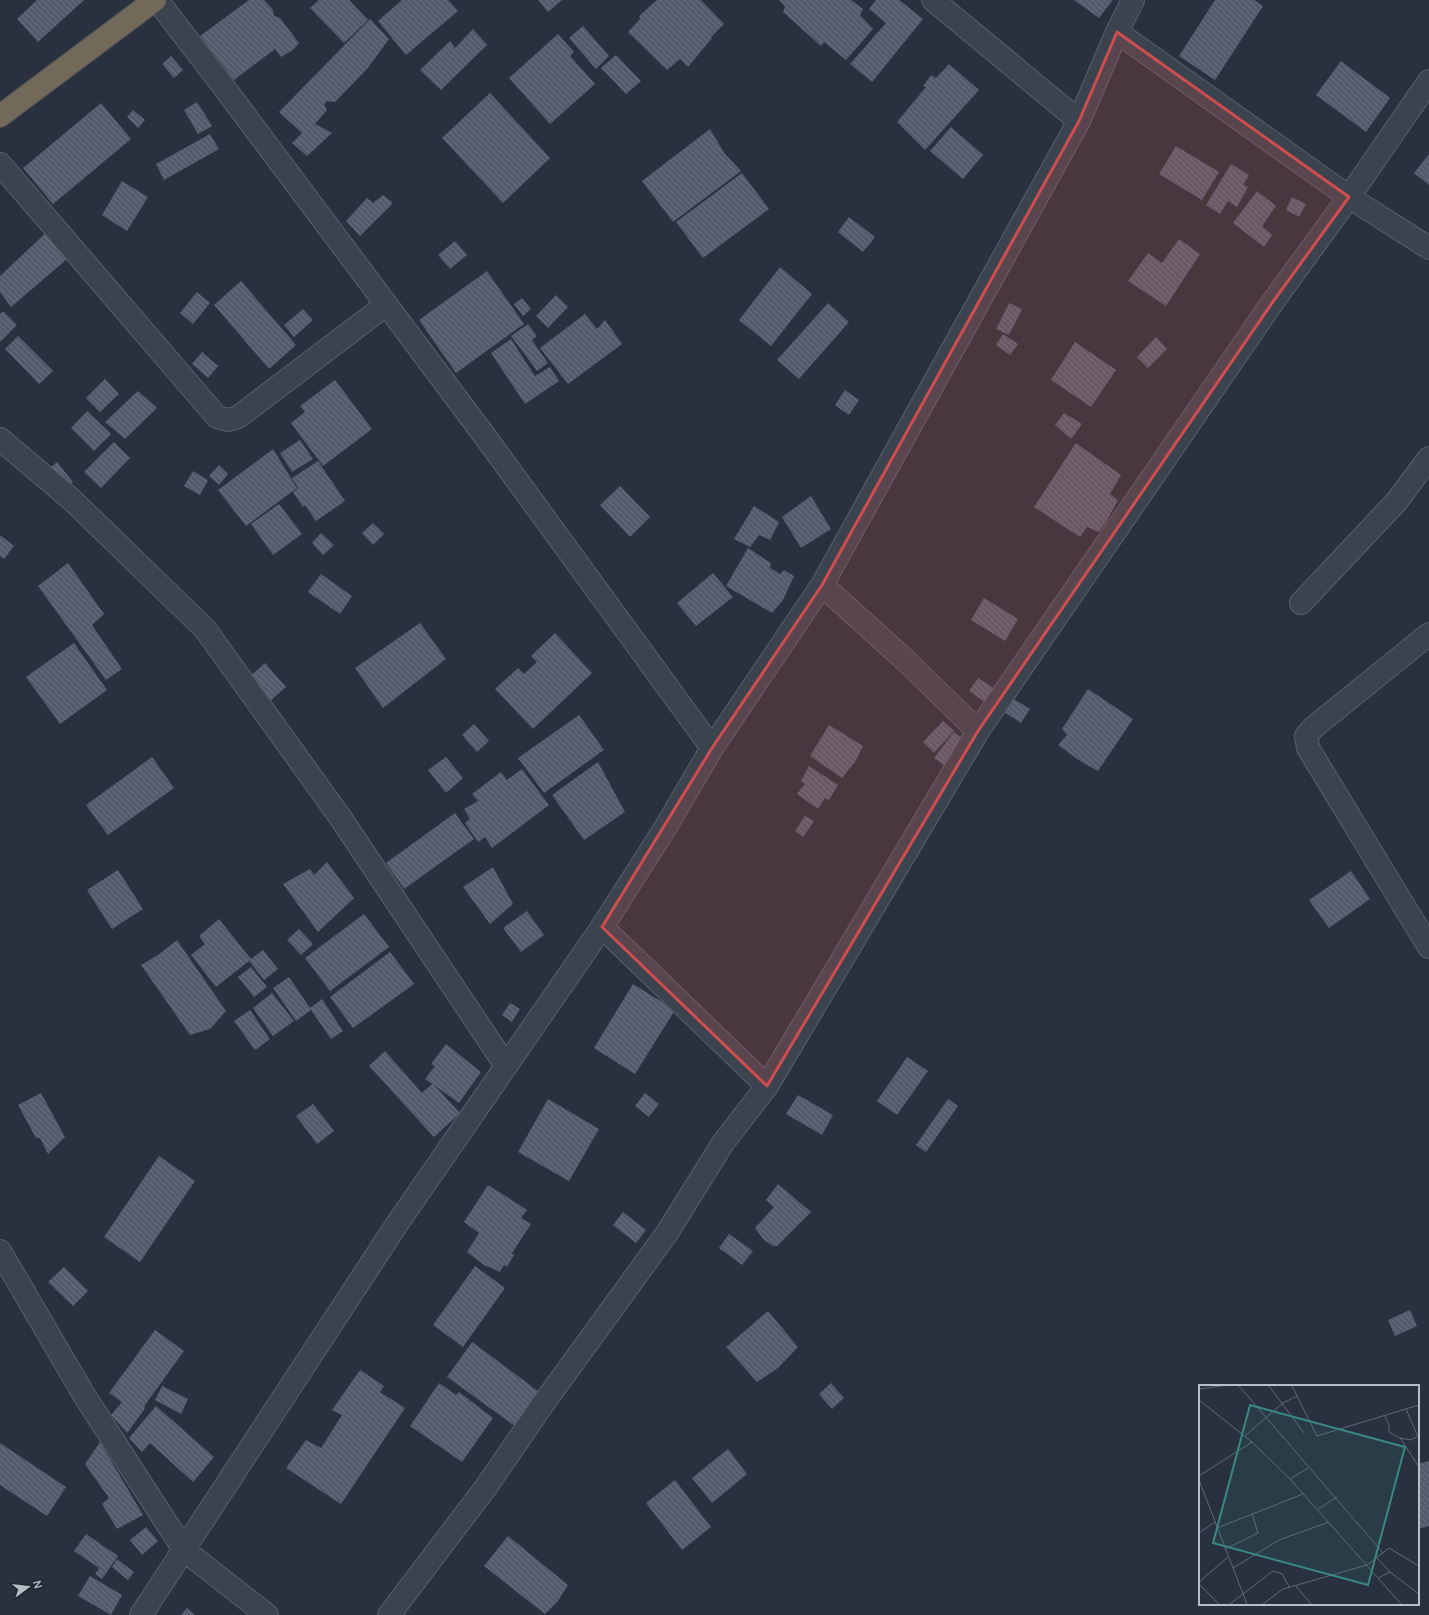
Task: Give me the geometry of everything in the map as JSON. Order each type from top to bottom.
[{"type":"highway","points":[[0,116],[156,0]]},
{"type":"street","points":[[156,0],[223,86],[484,435],[712,748]]},
{"type":"street","points":[[933,0],[1079,121]]},
{"type":"street","points":[[141,1615],[397,1224],[602,928],[664,830],[712,748],[822,585],[1079,121],[1117,32],[1133,0]]},
{"type":"street","points":[[1117,32],[1349,197],[1429,248]]},
{"type":"street","points":[[389,1615],[486,1487],[543,1404],[667,1233],[723,1143],[767,1086],[978,731],[1272,304],[1349,197],[1429,81]]},
{"type":"street","points":[[0,164],[217,417],[228,420],[238,417],[386,305]]},
{"type":"street","points":[[0,439],[71,499],[205,629],[340,818],[506,1066]]},
{"type":"street","points":[[1301,604],[1397,501],[1429,458]]},
{"type":"street","points":[[822,585],[904,659],[978,731]]},
{"type":"street","points":[[1429,634],[1314,727],[1306,736],[1308,748],[1429,947]]},
{"type":"street","points":[[602,928],[767,1086]]},
{"type":"street","points":[[0,1251],[84,1395],[184,1550],[267,1615]]},
{"type":"highlighted area","points":[[1117,32],[1349,197],[1272,303],[978,731],[767,1086],[602,927],[712,748],[822,585],[1079,121]]},
{"type":"building","points":[[37,0],[84,0],[38,42],[17,19]]},
{"type":"building","points":[[249,0],[264,0],[273,10],[274,16],[280,18],[299,43],[293,50],[281,57],[275,49],[234,80],[200,36]]},
{"type":"building","points":[[319,0],[349,0],[368,20],[344,43],[310,8]]},
{"type":"building","points":[[402,0],[448,0],[458,11],[406,55],[378,21]]},
{"type":"building","points":[[538,0],[562,0],[548,12]]},
{"type":"building","points":[[657,0],[701,0],[724,24],[711,37],[712,38],[688,67],[680,59],[667,70],[628,32],[640,19],[639,16]]},
{"type":"building","points":[[779,0],[851,0],[863,9],[860,15],[873,29],[846,60],[824,42],[821,46],[783,12],[785,6]]},
{"type":"building","points":[[876,0],[899,0],[923,19],[872,82],[850,64],[886,23],[869,9]]},
{"type":"building","points":[[1074,0],[1111,0],[1112,1],[1099,18]]},
{"type":"building","points":[[1215,0],[1254,0],[1263,6],[1215,80],[1179,56]]},
{"type":"building","points":[[370,19],[389,39],[367,69],[335,102],[327,101],[324,104],[327,110],[315,124],[332,133],[307,156],[292,143],[302,133],[279,112]]},
{"type":"building","points":[[583,26],[609,56],[596,69],[569,38]]},
{"type":"building","points":[[473,29],[487,45],[441,90],[420,70],[450,41],[455,48]]},
{"type":"building","points":[[558,34],[574,52],[570,56],[595,84],[550,124],[509,78]]},
{"type":"building","points":[[616,55],[641,81],[626,94],[601,68]]},
{"type":"building","points":[[171,56],[183,70],[174,78],[162,64]]},
{"type":"building","points":[[1341,61],[1390,98],[1366,132],[1316,95]]},
{"type":"building","points":[[949,64],[979,90],[925,150],[897,122],[926,87],[923,86],[931,75],[936,78]]},
{"type":"building","points":[[490,93],[550,158],[503,203],[442,138]]},
{"type":"building","points":[[197,102],[212,126],[198,134],[184,110]]},
{"type":"building","points":[[101,103],[131,139],[53,204],[23,168]]},
{"type":"building","points":[[133,110],[145,120],[138,128],[127,117]]},
{"type":"building","points":[[951,127],[983,155],[963,179],[930,151]]},
{"type":"building","points":[[710,129],[725,154],[741,171],[673,222],[642,181]]},
{"type":"building","points":[[210,134],[219,149],[164,180],[156,164]]},
{"type":"building","points":[[1176,146],[1219,172],[1202,200],[1159,174]]},
{"type":"building","points":[[1429,154],[1429,185],[1414,173]]},
{"type":"building","points":[[1231,164],[1249,175],[1243,185],[1248,187],[1237,207],[1228,201],[1220,214],[1206,205]]},
{"type":"building","points":[[742,173],[769,209],[703,258],[676,222]]},
{"type":"building","points":[[122,181],[148,197],[127,231],[102,215]]},
{"type":"building","points":[[1257,191],[1276,206],[1262,226],[1272,235],[1264,247],[1233,223]]},
{"type":"building","points":[[383,195],[393,203],[360,236],[346,221],[367,198],[373,203]]},
{"type":"building","points":[[1292,197],[1306,204],[1299,217],[1286,210]]},
{"type":"building","points":[[849,217],[875,237],[863,252],[838,232]]},
{"type":"building","points":[[52,227],[73,254],[11,307],[0,292],[0,276]]},
{"type":"building","points":[[1179,239],[1200,254],[1166,306],[1128,281],[1148,253],[1162,263]]},
{"type":"building","points":[[455,241],[467,255],[450,269],[438,255]]},
{"type":"building","points":[[780,267],[812,294],[771,346],[739,320]]},
{"type":"building","points":[[487,271],[524,324],[456,373],[419,320]]},
{"type":"building","points":[[241,281],[296,345],[269,369],[214,305]]},
{"type":"building","points":[[197,292],[210,303],[193,324],[180,313]]},
{"type":"building","points":[[556,295],[568,307],[548,328],[536,316]]},
{"type":"building","points":[[522,298],[531,309],[523,316],[514,304]]},
{"type":"building","points":[[828,303],[849,322],[799,379],[777,360]]},
{"type":"building","points":[[1009,303],[1022,309],[1009,335],[996,329]]},
{"type":"building","points":[[303,309],[313,320],[294,337],[284,325]]},
{"type":"building","points":[[3,311],[17,325],[0,342],[0,314]]},
{"type":"building","points":[[585,314],[597,329],[605,320],[622,344],[568,384],[540,348]]},
{"type":"building","points":[[528,324],[537,336],[532,340],[548,363],[537,371],[511,336]]},
{"type":"building","points":[[1003,334],[1018,344],[1010,355],[996,345]]},
{"type":"building","points":[[18,336],[53,371],[39,384],[5,349]]},
{"type":"building","points":[[1156,337],[1167,349],[1148,368],[1137,357]]},
{"type":"building","points":[[511,339],[535,376],[550,367],[559,381],[525,404],[491,353]]},
{"type":"building","points":[[1075,342],[1116,370],[1091,407],[1051,380]]},
{"type":"building","points":[[202,352],[218,366],[208,378],[192,364]]},
{"type":"building","points":[[105,379],[119,394],[100,412],[86,398]]},
{"type":"building","points":[[335,380],[372,429],[323,466],[291,423],[305,412],[300,406]]},
{"type":"building","points":[[845,390],[859,400],[849,415],[835,405]]},
{"type":"building","points":[[138,391],[157,408],[125,439],[105,422]]},
{"type":"building","points":[[87,411],[111,434],[94,451],[71,428]]},
{"type":"building","points":[[1064,413],[1082,424],[1071,439],[1055,425]]},
{"type":"building","points":[[300,440],[313,459],[292,472],[280,453]]},
{"type":"building","points":[[114,442],[130,458],[101,488],[84,472]]},
{"type":"building","points":[[1076,443],[1121,475],[1110,494],[1118,500],[1108,519],[1099,532],[1087,527],[1080,537],[1034,507]]},
{"type":"building","points":[[273,449],[297,488],[246,526],[218,490]]},
{"type":"building","points":[[318,461],[345,501],[316,521],[305,505],[303,507],[293,492],[298,488],[292,478]]},
{"type":"building","points":[[57,462],[73,482],[61,493],[44,473]]},
{"type":"building","points":[[219,465],[228,474],[219,485],[209,476]]},
{"type":"building","points":[[193,471],[208,480],[200,495],[184,486]]},
{"type":"building","points":[[620,486],[650,517],[630,537],[600,505]]},
{"type":"building","points":[[811,496],[831,529],[801,548],[782,517]]},
{"type":"building","points":[[279,504],[302,534],[273,555],[251,524]]},
{"type":"building","points":[[754,506],[779,522],[770,540],[759,535],[750,547],[734,539]]},
{"type":"building","points":[[373,523],[384,534],[373,545],[362,533]]},
{"type":"building","points":[[321,533],[334,545],[323,555],[312,543]]},
{"type":"building","points":[[0,535],[14,546],[4,559],[0,556]]},
{"type":"building","points":[[748,548],[771,563],[770,568],[780,574],[784,570],[794,576],[783,600],[772,613],[726,586]]},
{"type":"building","points":[[68,563],[104,614],[92,625],[122,669],[106,680],[38,586]]},
{"type":"building","points":[[713,573],[733,597],[696,626],[677,603]]},
{"type":"building","points":[[321,574],[352,596],[340,614],[308,592]]},
{"type":"building","points":[[984,598],[1018,619],[1005,641],[971,620]]},
{"type":"building","points":[[420,623],[446,659],[383,708],[355,668]]},
{"type":"building","points":[[555,633],[592,673],[533,729],[495,689],[518,668],[524,674],[537,662],[531,656]]},
{"type":"building","points":[[74,643],[107,690],[60,724],[26,677]]},
{"type":"building","points":[[265,663],[286,687],[270,701],[249,677]]},
{"type":"building","points":[[978,678],[1003,694],[994,708],[969,691]]},
{"type":"building","points":[[1088,689],[1133,719],[1098,771],[1080,761],[1058,745],[1067,735],[1062,729]]},
{"type":"building","points":[[1007,695],[1030,709],[1021,723],[998,708]]},
{"type":"building","points":[[579,715],[604,750],[544,793],[518,758]]},
{"type":"building","points":[[943,721],[954,731],[934,753],[923,742]]},
{"type":"building","points":[[474,724],[489,741],[477,752],[462,735]]},
{"type":"building","points":[[829,725],[863,746],[855,762],[842,778],[810,756]]},
{"type":"building","points":[[954,732],[965,741],[945,766],[934,758]]},
{"type":"building","points":[[152,757],[174,788],[108,835],[86,805]]},
{"type":"building","points":[[446,757],[463,778],[446,793],[428,770]]},
{"type":"building","points":[[598,762],[625,812],[584,840],[552,795]]},
{"type":"building","points":[[809,766],[838,785],[829,800],[825,798],[818,809],[797,794],[805,784],[801,781]]},
{"type":"building","points":[[522,769],[549,805],[492,848],[485,837],[478,842],[465,823],[470,819],[464,809],[478,801],[472,794],[501,772],[507,780]]},
{"type":"building","points":[[455,813],[474,839],[404,889],[386,863]]},
{"type":"building","points":[[805,816],[814,821],[803,837],[795,831]]},
{"type":"building","points":[[327,862],[354,898],[318,932],[283,884],[310,869],[314,875]]},
{"type":"building","points":[[493,867],[513,904],[490,924],[463,887]]},
{"type":"building","points":[[118,870],[143,909],[112,929],[87,890]]},
{"type":"building","points":[[1351,871],[1370,899],[1329,928],[1309,900]]},
{"type":"building","points":[[527,911],[544,935],[521,952],[503,928]]},
{"type":"building","points":[[364,914],[389,947],[330,991],[305,958]]},
{"type":"building","points":[[219,919],[251,959],[263,950],[278,969],[264,980],[249,961],[216,987],[191,955],[205,944],[199,936]]},
{"type":"building","points":[[299,929],[313,944],[301,955],[287,940]]},
{"type":"building","points":[[177,940],[226,1011],[210,1029],[190,1035],[141,965],[158,955]]},
{"type":"building","points":[[390,952],[414,984],[353,1028],[330,997]]},
{"type":"building","points":[[251,967],[267,987],[254,997],[238,977]]},
{"type":"building","points":[[289,977],[310,1008],[322,999],[343,1031],[331,1039],[311,1010],[296,1021],[273,988]]},
{"type":"building","points":[[633,984],[675,1010],[635,1074],[594,1048]]},
{"type":"building","points":[[272,993],[294,1021],[273,1036],[253,1008]]},
{"type":"building","points":[[510,1003],[520,1009],[512,1022],[502,1015]]},
{"type":"building","points":[[250,1010],[270,1039],[255,1050],[234,1021]]},
{"type":"building","points":[[446,1044],[481,1072],[459,1103],[434,1085],[460,1113],[434,1137],[369,1066],[385,1051],[422,1093],[432,1084],[425,1079],[435,1066],[431,1064]]},
{"type":"building","points":[[907,1057],[928,1071],[897,1115],[877,1101]]},
{"type":"building","points":[[41,1093],[65,1137],[48,1154],[40,1138],[36,1138],[18,1105]]},
{"type":"building","points":[[645,1093],[659,1104],[649,1117],[635,1106]]},
{"type":"building","points":[[798,1095],[833,1115],[822,1135],[786,1114]]},
{"type":"building","points":[[548,1099],[599,1129],[569,1181],[518,1152]]},
{"type":"building","points":[[948,1099],[958,1106],[926,1152],[916,1145]]},
{"type":"building","points":[[313,1104],[334,1131],[317,1144],[296,1116]]},
{"type":"building","points":[[159,1156],[195,1181],[140,1262],[104,1237]]},
{"type":"building","points":[[778,1184],[811,1212],[777,1246],[773,1246],[764,1240],[755,1228],[774,1207],[766,1200]]},
{"type":"building","points":[[488,1185],[527,1210],[521,1218],[531,1224],[512,1253],[514,1255],[507,1267],[504,1265],[500,1272],[484,1265],[467,1252],[479,1233],[464,1222]]},
{"type":"building","points":[[623,1212],[646,1230],[636,1243],[613,1225]]},
{"type":"building","points":[[729,1234],[753,1251],[742,1265],[719,1248]]},
{"type":"building","points":[[475,1266],[505,1288],[463,1347],[433,1325]]},
{"type":"building","points":[[64,1267],[88,1291],[73,1306],[48,1282]]},
{"type":"building","points":[[1410,1310],[1417,1326],[1395,1336],[1388,1320]]},
{"type":"building","points":[[768,1311],[798,1347],[778,1368],[757,1382],[726,1347]]},
{"type":"building","points":[[155,1330],[184,1351],[145,1405],[144,1410],[127,1433],[111,1415],[122,1402],[109,1393]]},
{"type":"building","points":[[472,1342],[539,1392],[515,1426],[447,1377]]},
{"type":"building","points":[[360,1370],[384,1386],[380,1392],[405,1408],[341,1504],[286,1468],[306,1440],[321,1448],[342,1415],[332,1410]]},
{"type":"building","points":[[439,1383],[456,1395],[459,1392],[493,1418],[462,1462],[410,1426]]},
{"type":"building","points":[[831,1383],[844,1398],[832,1409],[819,1394]]},
{"type":"building","points":[[162,1386],[188,1399],[181,1414],[155,1400]]},
{"type":"building","points":[[156,1406],[214,1457],[193,1482],[150,1443],[142,1452],[129,1438]]},
{"type":"building","points":[[100,1442],[143,1515],[117,1529],[102,1504],[109,1498],[85,1464]]},
{"type":"building","points":[[0,1443],[66,1487],[47,1516],[0,1485]]},
{"type":"building","points":[[728,1449],[747,1474],[712,1503],[692,1478]]},
{"type":"building","points":[[1429,1461],[1429,1526],[1419,1529],[1419,1464]]},
{"type":"building","points":[[675,1480],[711,1527],[682,1550],[646,1503]]},
{"type":"building","points":[[146,1527],[158,1541],[142,1555],[130,1540]]},
{"type":"building","points":[[86,1534],[118,1556],[102,1579],[95,1574],[99,1568],[74,1551]]},
{"type":"building","points":[[508,1536],[568,1585],[558,1601],[545,1614],[484,1566]]},
{"type":"building","points":[[117,1559],[134,1572],[128,1580],[112,1567]]},
{"type":"building","points":[[90,1576],[122,1595],[111,1615],[78,1596]]},
{"type":"building","points":[[187,1608],[195,1615],[181,1615]]}]
